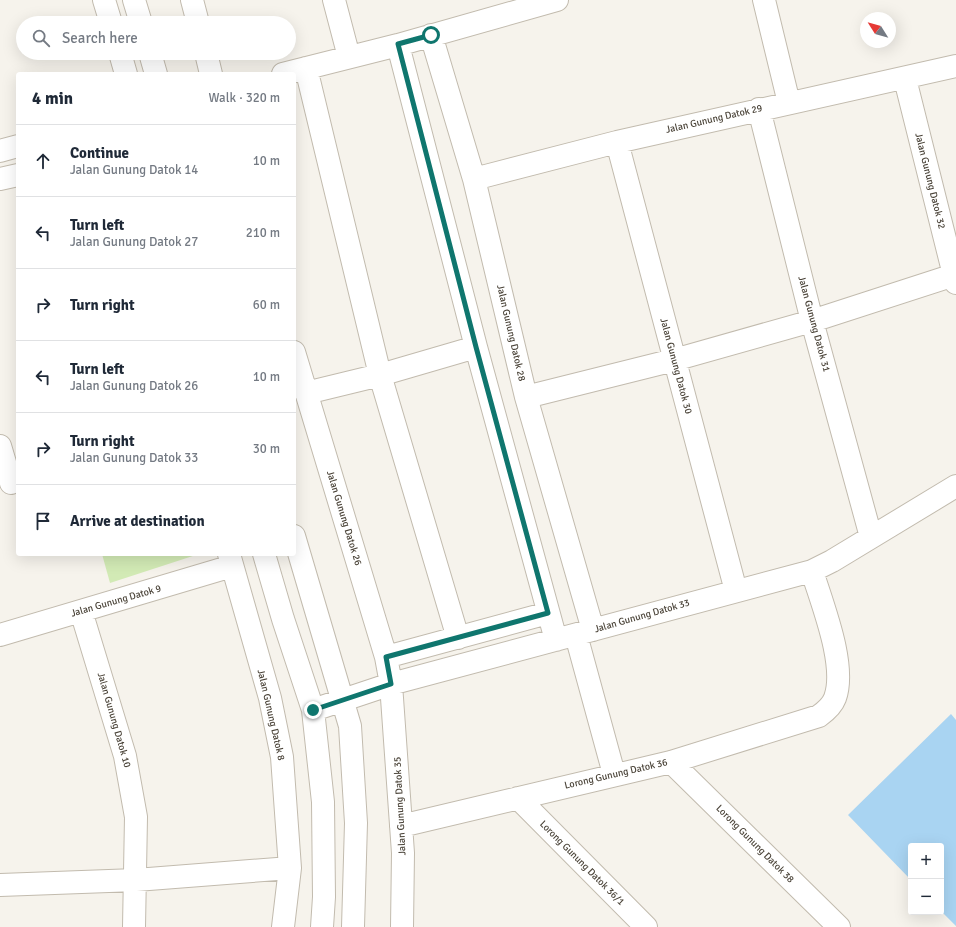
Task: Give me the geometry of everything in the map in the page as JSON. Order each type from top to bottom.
[{"type":"street","points":[[104,0],[109,16]]},
{"type":"street","points":[[134,0],[139,16]]},
{"type":"street","points":[[192,0],[196,16]]},
{"type":"street","points":[[334,0],[349,57]]},
{"type":"street","points":[[291,72],[557,0]]},
{"type":"street","points":[[764,0],[789,103]]},
{"type":"street","name":"Jalan Gunung Datok 28","points":[[431,35],[474,179],[526,397],[575,635]]},
{"type":"street","points":[[398,44],[476,347],[548,613],[575,635],[614,774]]},
{"type":"street","points":[[122,60],[125,72]]},
{"type":"street","points":[[152,60],[155,72]]},
{"type":"street","points":[[208,60],[211,72]]},
{"type":"street","name":"Jalan Gunung Datok 29","points":[[474,179],[618,142],[759,109],[905,79],[956,66]]},
{"type":"street","points":[[306,68],[380,375],[458,638]]},
{"type":"street","name":"Jalan Gunung Datok 32","points":[[905,79],[955,279]]},
{"type":"street","name":"Jalan Gunung Datok 31","points":[[759,109],[812,321],[871,537]]},
{"type":"street","name":"Jalan Gunung Datok 30","points":[[618,142],[674,360],[736,591]]},
{"type":"street","points":[[0,151],[16,147]]},
{"type":"street","points":[[526,397],[674,360],[955,279]]},
{"type":"street","points":[[306,393],[380,375],[476,347]]},
{"type":"street","name":"Jalan Gunung Datok 26","points":[[296,359],[386,657],[391,684]]},
{"type":"street","points":[[6,448],[10,483]]},
{"type":"street","name":"Jalan Gunung Datok 33","points":[[313,710],[391,684],[812,571],[956,486]]},
{"type":"street","points":[[296,543],[350,726],[356,823],[353,927]]},
{"type":"street","points":[[265,556],[283,619],[313,710],[323,802],[324,897],[322,927]]},
{"type":"street","name":"Jalan Gunung Datok 9","points":[[0,635],[81,611],[230,560]]},
{"type":"street","name":"Jalan Gunung Datok 8","points":[[230,560],[270,698],[281,750],[290,868],[282,927]]},
{"type":"street","name":"Lorong Gunung Datok 36","points":[[401,826],[614,774],[671,762],[819,716],[828,710],[835,699],[839,685],[839,673],[829,625],[812,571]]},
{"type":"street","name":"Jalan Gunung Datok 10","points":[[81,611],[125,756],[136,817],[134,927]]},
{"type":"street","points":[[386,657],[548,613]]},
{"type":"street","name":"Jalan Gunung Datok 35","points":[[391,684],[403,853],[402,927]]},
{"type":"street","name":"Lorong Gunung Datok 38","points":[[671,762],[839,927]]},
{"type":"street","name":"Lorong Gunung Datok 36/1","points":[[518,798],[646,927]]},
{"type":"street","points":[[0,885],[136,880],[290,868]]},
{"type":"green space","points":[[103,556],[193,556],[110,583]]},
{"type":"water","points":[[951,714],[956,720],[956,926],[944,914],[944,843],[908,843],[908,877],[848,815]]},
{"type":"route","points":[[313,710],[391,684],[386,657],[548,613],[476,347],[398,44],[431,35]]}]
